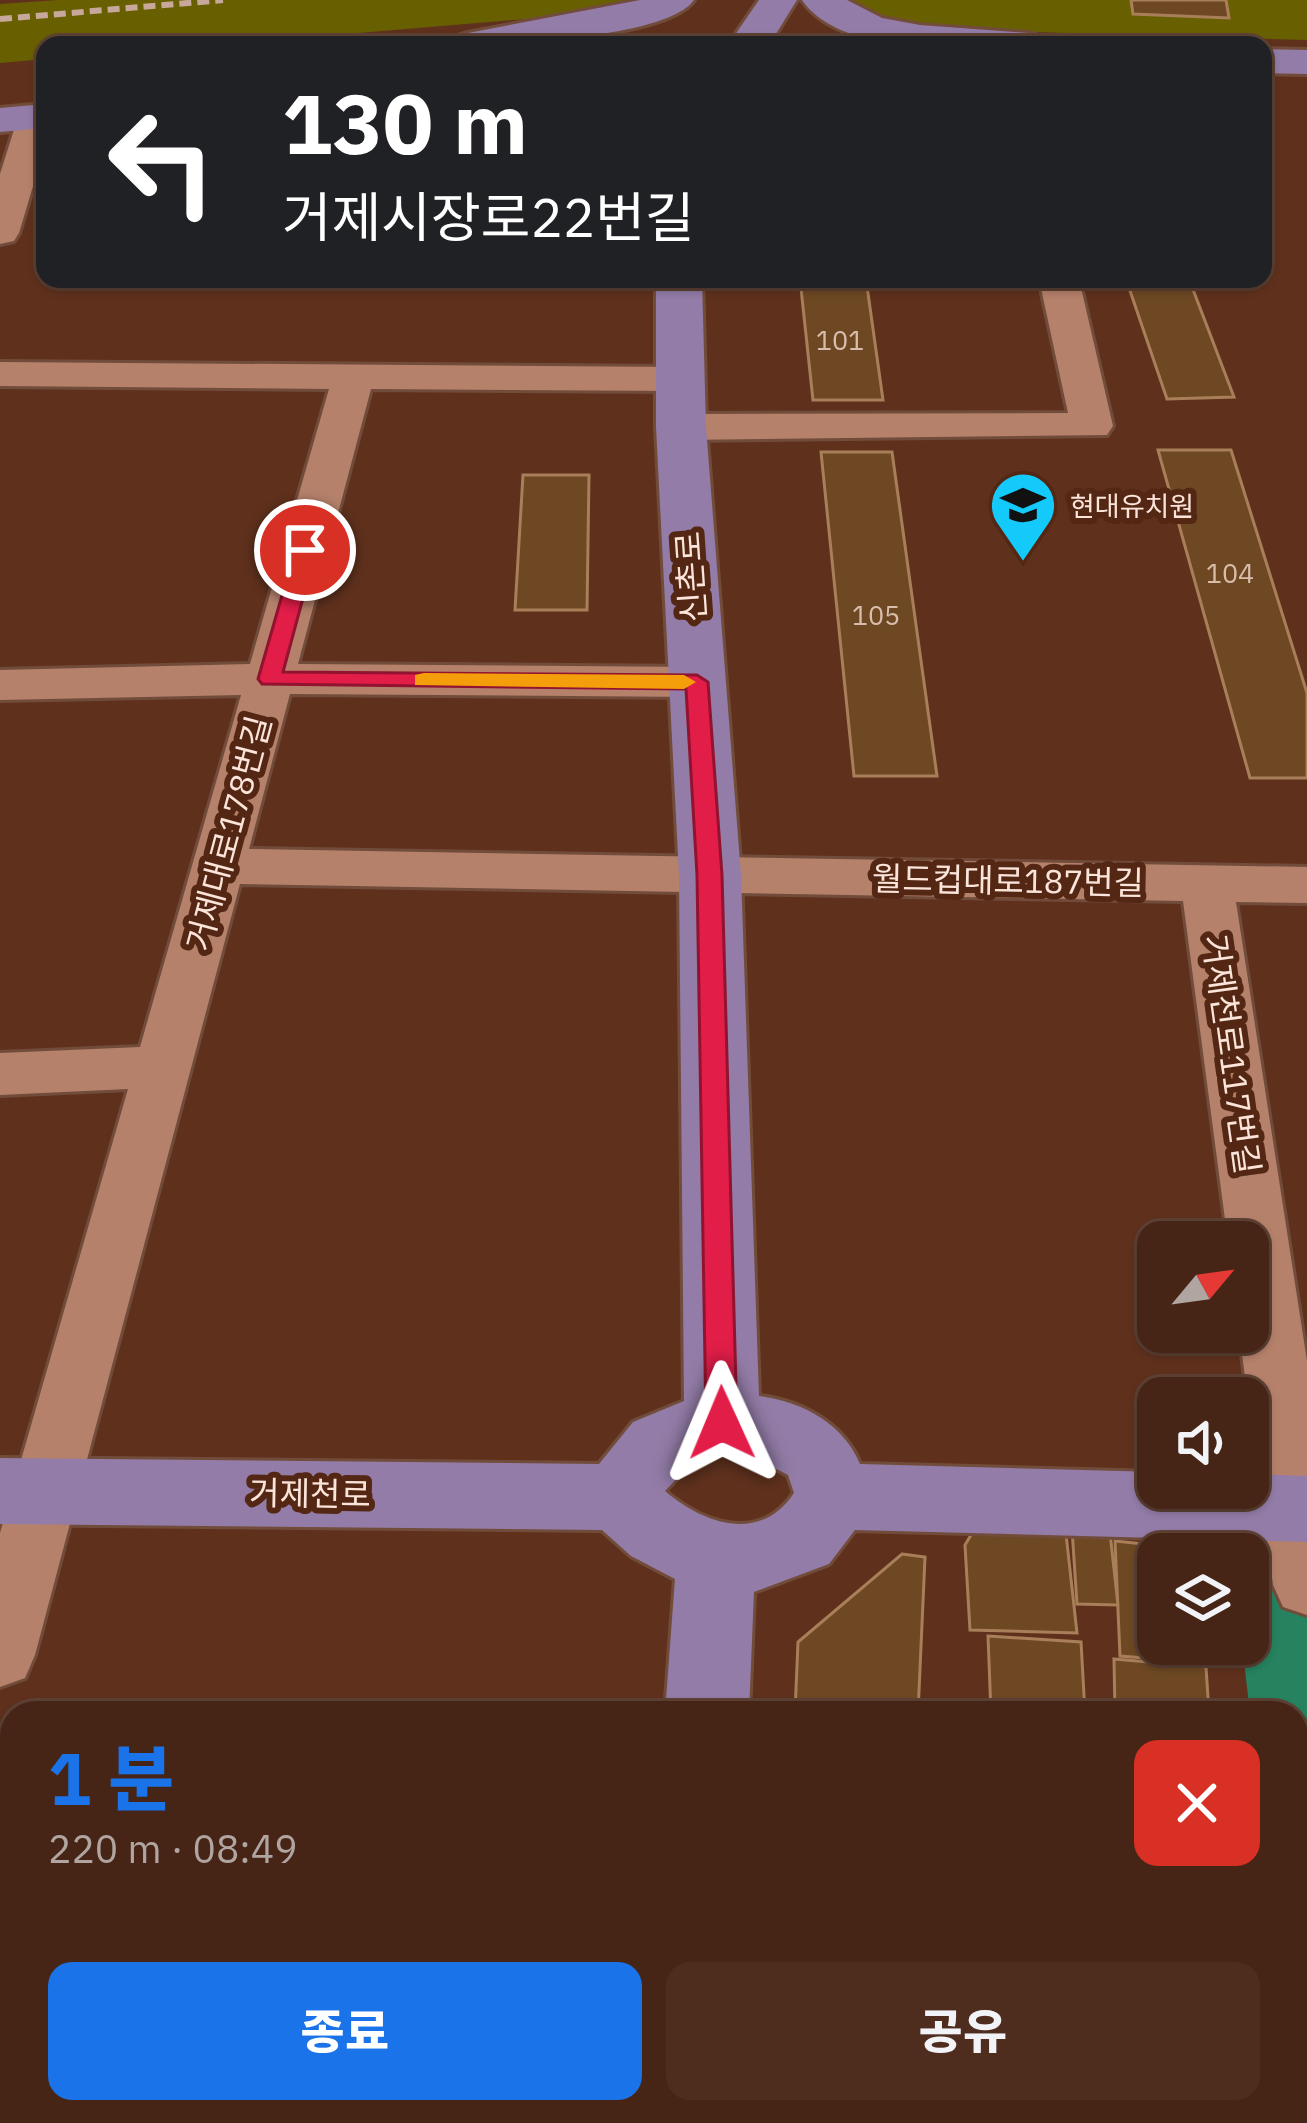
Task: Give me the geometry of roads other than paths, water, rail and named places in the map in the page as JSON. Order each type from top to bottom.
[{"type":"main road","points":[[501,36],[608,20],[675,0]]},
{"type":"main road","points":[[756,36],[770,20],[778,0]]},
{"type":"main road","points":[[821,0],[873,29],[917,36]]},
{"type":"main road","name":"신촌로","points":[[679,288],[680,403],[710,875],[722,1423]]},
{"type":"main road","points":[[722,1423],[769,1429],[818,1454],[834,1496],[805,1539],[756,1558],[686,1552],[645,1526],[620,1497],[638,1461],[676,1432],[722,1423]]},
{"type":"main road","name":"거제천로","points":[[24,1490],[620,1497]]},
{"type":"main road","points":[[834,1496],[1302,1509]]},
{"type":"main road","points":[[707,1701],[716,1555]]},
{"type":"street","points":[[0,233],[27,118]]},
{"type":"street","points":[[0,374],[352,378],[680,403],[1092,426],[1061,288]]},
{"type":"street","name":"거제대로178번길","points":[[0,1655],[24,1490],[164,1067],[352,378]]},
{"type":"street","points":[[3,679],[697,682]]},
{"type":"street","name":"월드컵대로187번길","points":[[219,866],[1307,885]]},
{"type":"street","name":"거제천로117번길","points":[[1208,883],[1302,1509],[1307,1585]]},
{"type":"street","points":[[0,1074],[164,1067]]},
{"type":"railway","points":[[0,19],[223,0]]},
{"type":"place","name":"현대유치원","points":[[1023,564]]}]
